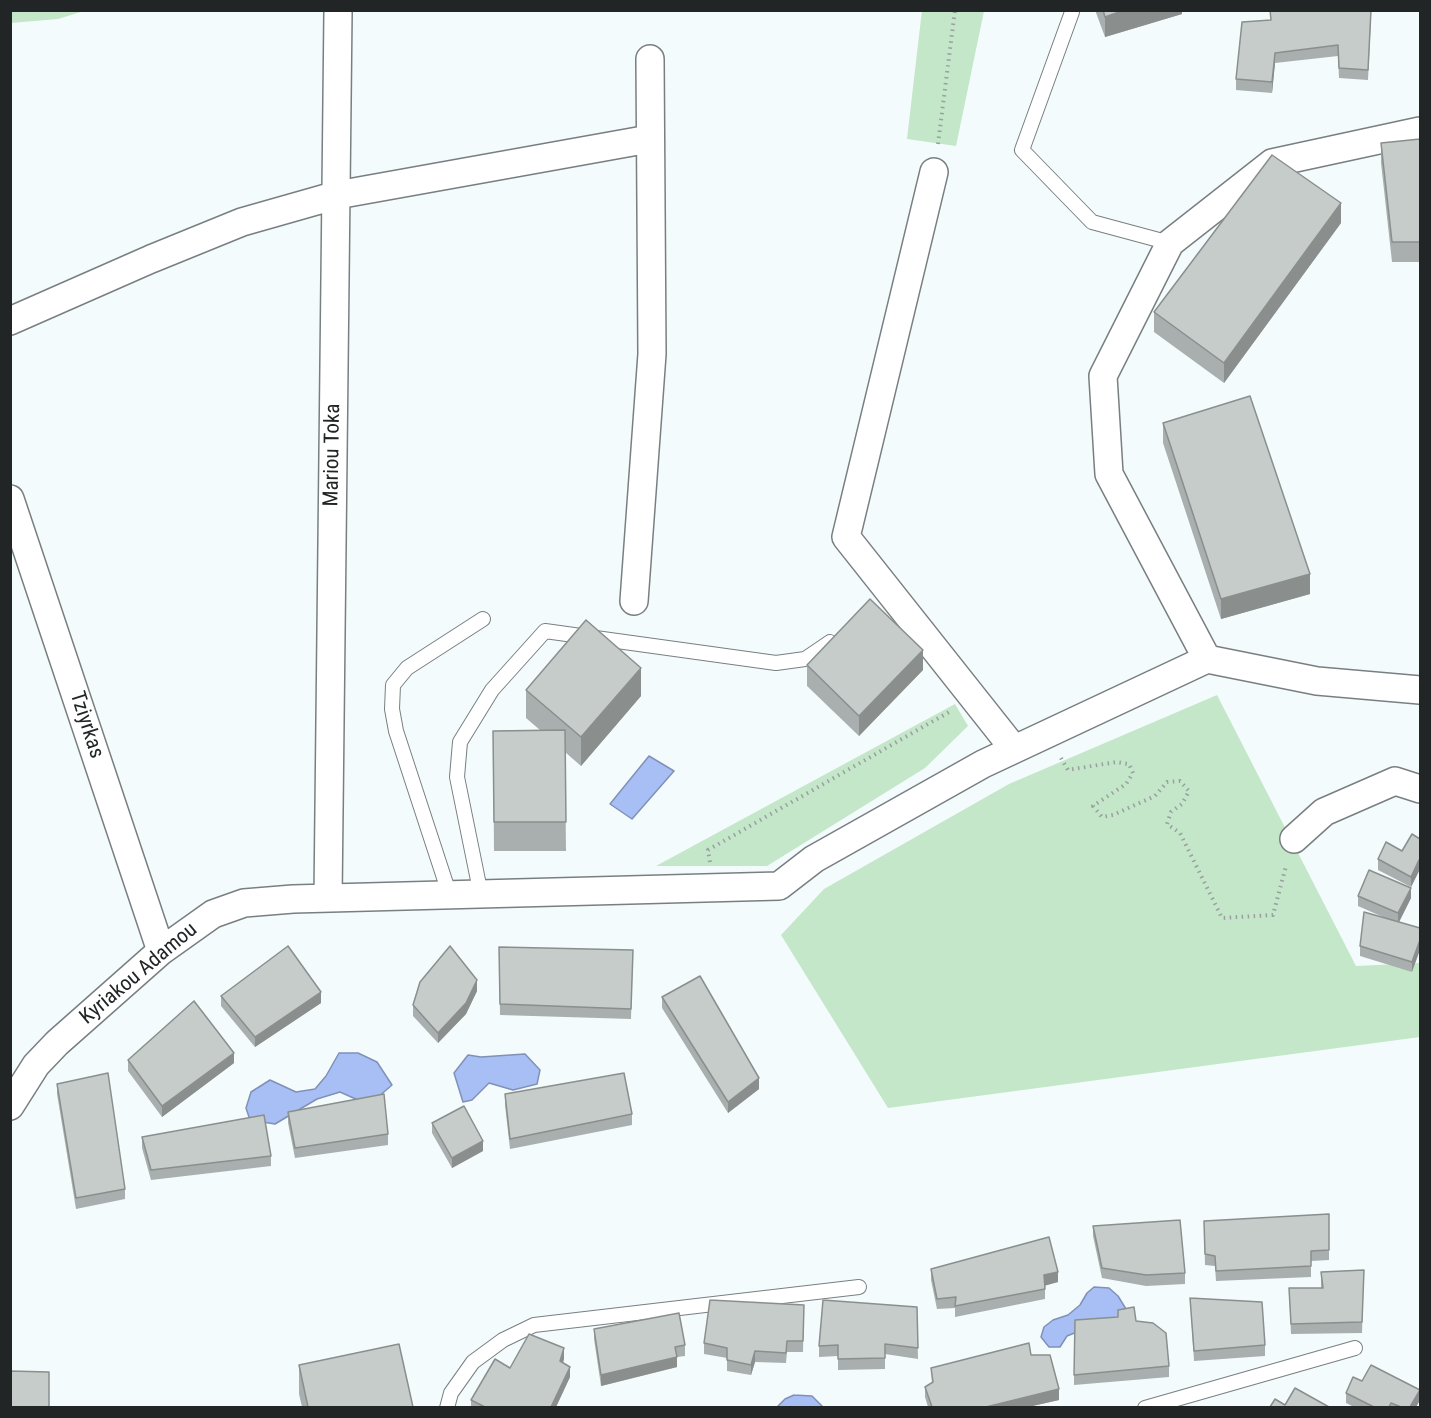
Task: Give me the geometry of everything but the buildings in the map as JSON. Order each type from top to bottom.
[{"type":"street","name":"Mariou Toka","points":[[328,898],[338,12]]},
{"type":"street","points":[[634,601],[652,354],[650,59]]},
{"type":"street","points":[[1420,131],[1272,163],[1170,243],[1103,376],[1109,474],[1208,659],[1317,681],[1420,690]]},
{"type":"street","points":[[10,321],[242,222],[337,195],[650,139]]},
{"type":"street","points":[[934,172],[846,537],[1014,749]]},
{"type":"street","name":"Tziyrkas","points":[[10,499],[161,951]]},
{"type":"street","name":"Kyriakou Adamou","points":[[10,1106],[36,1065],[57,1043],[161,951],[213,914],[244,903],[328,898],[778,886],[814,859],[910,804],[1014,749],[1208,659]]},
{"type":"street","points":[[1294,839],[1324,812],[1395,781],[1420,789]]},
{"type":"lane","points":[[1072,12],[1022,150],[1092,222],[1170,243]]},
{"type":"lane","points":[[450,896],[396,731],[392,709],[393,685],[407,668],[483,619]]},
{"type":"lane","points":[[481,895],[458,777],[460,742],[492,690],[545,631],[776,663],[805,659],[830,642]]},
{"type":"lane","points":[[447,1407],[452,1393],[473,1362],[503,1340],[534,1325],[859,1287]]},
{"type":"lane","points":[[1145,1407],[1355,1348]]},
{"type":"path","points":[[934,172],[955,10]]},
{"type":"path","points":[[713,888],[708,850],[974,698]]},
{"type":"path","points":[[1048,733],[1068,770],[1116,762],[1129,764],[1133,773],[1126,784],[1093,806],[1102,817],[1113,815],[1155,796],[1167,782],[1180,781],[1188,791],[1182,804],[1171,812],[1167,824],[1180,833],[1222,918],[1273,915],[1294,839]]},
{"type":"green space","points":[[11,10],[84,11],[58,19],[11,23]]},
{"type":"green space","points":[[922,10],[984,11],[956,146],[907,139]]},
{"type":"green space","points":[[1217,695],[1356,966],[1420,963],[1420,1037],[888,1108],[781,935],[824,889],[1009,784]]},
{"type":"green space","points":[[955,704],[968,726],[925,768],[767,866],[656,866]]},
{"type":"water","points":[[649,756],[674,771],[632,819],[610,804]]},
{"type":"water","points":[[339,1053],[358,1053],[377,1062],[392,1085],[377,1098],[358,1100],[340,1092],[317,1099],[275,1124],[250,1120],[246,1108],[251,1092],[270,1080],[296,1092],[315,1089],[326,1076]]},
{"type":"water","points":[[525,1054],[540,1070],[537,1084],[513,1090],[489,1083],[472,1100],[463,1102],[454,1073],[468,1055],[481,1057]]},
{"type":"water","points":[[1094,1287],[1109,1288],[1118,1296],[1126,1309],[1118,1327],[1082,1330],[1067,1336],[1060,1347],[1049,1347],[1041,1337],[1044,1327],[1053,1320],[1068,1315],[1080,1305],[1087,1293]]},
{"type":"water","points":[[794,1395],[812,1396],[823,1407],[777,1407],[785,1399]]}]
